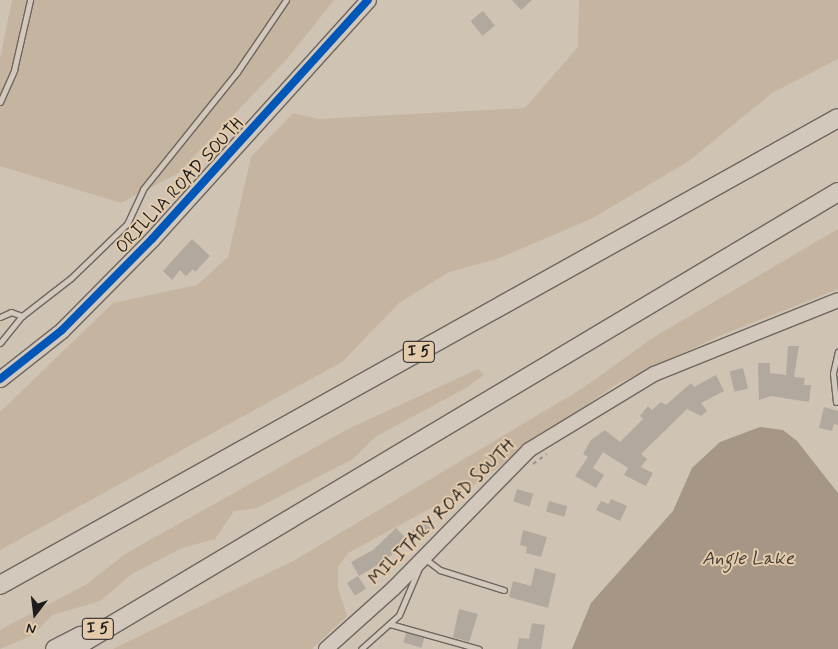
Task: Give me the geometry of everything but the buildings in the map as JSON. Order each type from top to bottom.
[{"type":"highway","name":"I 5","points":[[0,585],[838,118]]},
{"type":"highway","name":"I 5","points":[[55,649],[140,608],[838,192]]},
{"type":"highway","points":[[72,649],[140,608]]},
{"type":"main road","name":"ORILLIA ROAD SOUTH","points":[[0,379],[62,330],[152,239],[368,0]]},
{"type":"main road","name":"MILITARY ROAD SOUTH","points":[[326,649],[424,558],[497,479],[572,422],[654,374],[838,300]]},
{"type":"lane","points":[[0,102],[14,70],[30,0]]},
{"type":"lane","points":[[0,343],[22,316],[71,278],[127,224],[143,188],[237,72],[286,0]]},
{"type":"lane","points":[[0,317],[11,312],[22,316]]},
{"type":"lane","points":[[836,402],[833,373],[838,352]]},
{"type":"lane","points":[[361,649],[399,615],[424,558],[440,570],[504,590]]},
{"type":"lane","points":[[390,624],[479,649]]},
{"type":"path","points":[[527,468],[556,448]]},
{"type":"shaded area","points":[[12,0],[334,0],[287,59],[177,174],[121,203],[0,166],[0,59]]},
{"type":"shaded area","points":[[579,0],[838,0],[838,59],[772,93],[689,161],[591,219],[497,259],[449,272],[399,303],[342,362],[0,550],[0,412],[113,303],[197,285],[228,257],[251,157],[293,113],[319,119],[525,108],[578,47]]},
{"type":"shaded area","points":[[838,229],[838,289],[719,336],[615,385],[472,486],[348,553],[338,567],[338,588],[347,616],[312,649],[113,649],[295,560],[583,388],[654,337]]},
{"type":"shaded area","points":[[478,369],[484,375],[464,389],[375,437],[353,459],[257,508],[234,511],[215,539],[182,548],[132,574],[100,601],[52,615],[33,635],[0,649],[0,630],[87,584],[125,554],[348,429]]},
{"type":"water","name":"Angle Lake","points":[[760,427],[783,430],[797,441],[838,493],[838,649],[572,649],[591,603],[673,511],[692,468],[720,442]]},
{"type":"cycle path","points":[[0,379],[62,330],[152,239],[368,0]]}]
